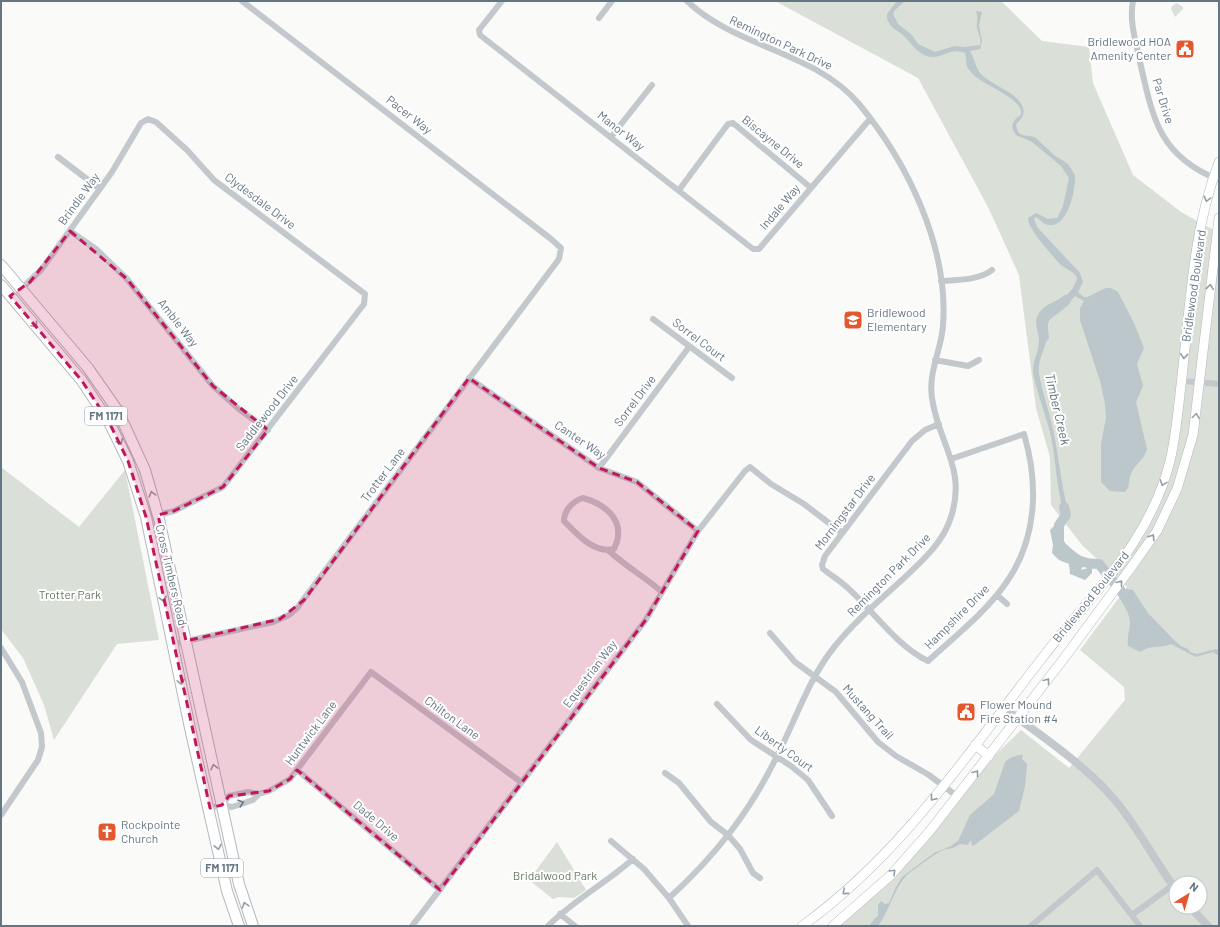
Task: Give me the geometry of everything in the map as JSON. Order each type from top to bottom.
[{"type":"main road","name":"Bridlewood Boulevard","points":[[802,926],[843,894],[886,853],[943,786],[1064,630],[1099,591],[1122,562],[1148,521],[1164,480],[1175,434],[1192,281],[1205,203],[1216,179],[1219,162]]},
{"type":"main road","name":"Bridlewood Boulevard","points":[[833,926],[895,871],[958,797],[1130,570],[1157,531],[1177,489],[1190,448],[1200,382],[1211,273],[1219,218]]},
{"type":"main road","name":"Cross Timbers Road","points":[[1,265],[96,379],[118,411],[145,470],[158,515],[239,884],[253,926]]},
{"type":"main road","name":"Cross Timbers Road","points":[[1,285],[82,381],[105,416],[122,447],[139,490],[227,891],[239,926]]},
{"type":"main road","points":[[10,296],[21,289]]},
{"type":"main road","points":[[975,745],[989,756]]},
{"type":"street","name":"Pacer Way","points":[[242,1],[396,118],[561,248]]},
{"type":"street","name":"Manor Way","points":[[502,1],[479,30],[480,35],[751,248]]},
{"type":"street","points":[[599,18],[612,1]]},
{"type":"street","name":"Remington Park Drive","points":[[669,898],[704,865],[728,835],[757,792],[777,757],[816,676],[836,646],[870,610],[924,559],[944,533],[952,514],[956,494],[956,480],[951,459],[931,394],[931,378],[943,325],[941,281],[936,252],[927,219],[891,150],[858,103],[833,80],[719,26],[699,13],[687,1]]},
{"type":"street","name":"Par Drive","points":[[1133,1],[1132,17],[1136,45],[1152,112],[1158,128],[1167,143],[1183,159],[1199,171],[1216,179]]},
{"type":"street","points":[[611,137],[652,85]]},
{"type":"street","name":"Brindle Way","points":[[21,289],[41,270],[100,189],[141,123],[148,119]]},
{"type":"street","name":"Clydesdale Drive","points":[[148,119],[156,122],[187,150],[214,180],[365,294]]},
{"type":"street","name":"Indale Way","points":[[751,248],[759,249],[810,187],[870,119]]},
{"type":"street","name":"Biscayne Drive","points":[[678,190],[728,124],[731,123],[734,123],[745,134],[810,187]]},
{"type":"street","points":[[58,156],[100,189]]},
{"type":"street","name":"Amble Way","points":[[70,231],[96,250],[127,279],[213,386],[240,410],[268,430]]},
{"type":"street","name":"Trotter Lane","points":[[173,644],[273,622],[289,615],[297,608],[559,259],[561,248]]},
{"type":"street","points":[[941,281],[975,277],[987,274],[992,270]]},
{"type":"street","name":"Saddlewood Drive","points":[[158,515],[174,511],[223,487],[364,304],[365,294]]},
{"type":"street","name":"Sorrel Court","points":[[653,319],[732,378]]},
{"type":"street","name":"Sorrel Drive","points":[[599,468],[689,347]]},
{"type":"street","points":[[935,360],[968,366],[979,360]]},
{"type":"street","name":"Canter Way","points":[[469,378],[599,468],[637,482],[698,531]]},
{"type":"street","points":[[1182,381],[1219,384]]},
{"type":"street","name":"Morningstar Drive","points":[[928,661],[920,657],[903,643],[849,589],[823,569],[822,565],[825,556],[912,441],[925,430],[939,424]]},
{"type":"street","name":"Hampshire Drive","points":[[928,661],[997,595],[1006,583],[1020,559],[1032,515],[1034,482],[1024,434],[951,459]]},
{"type":"street","name":"Equestrian Way","points":[[412,926],[645,621],[698,531],[741,475],[750,467],[776,488],[804,504],[842,533]]},
{"type":"street","points":[[608,550],[614,549],[619,539],[618,528],[614,517],[592,501],[583,498],[578,500],[566,511],[564,521],[578,535],[595,547],[608,550],[622,563],[630,566],[662,592]]},
{"type":"street","points":[[997,595],[1007,604]]},
{"type":"street","name":"Mustang Trail","points":[[770,633],[788,655],[839,695],[862,725],[878,742],[896,756],[929,775],[958,797]]},
{"type":"street","points":[[1,648],[22,682],[41,733],[42,747],[38,760],[1,815]]},
{"type":"street","name":"Chilton Lane","points":[[371,672],[521,782]]},
{"type":"street","name":"Huntwick Lane","points":[[210,808],[222,805],[232,807],[253,800],[259,794],[281,785],[290,779],[371,672]]},
{"type":"street","name":"Liberty Court","points":[[717,704],[751,740],[791,766],[808,780],[832,816]]},
{"type":"street","points":[[1004,708],[1087,772],[1105,789],[1131,820],[1168,879]]},
{"type":"street","name":"Dade Drive","points":[[297,770],[440,890]]},
{"type":"street","points":[[665,773],[679,783],[710,822],[728,835],[740,849],[753,873],[760,878]]},
{"type":"street","name":"Huntwick Lane","points":[[222,805],[229,796],[248,792],[259,794]]},
{"type":"street","points":[[611,841],[644,868],[669,898],[688,926]]},
{"type":"street","points":[[548,926],[560,914],[610,879],[633,859]]},
{"type":"street","points":[[1031,926],[1097,870],[1140,926]]},
{"type":"street","points":[[1132,915],[1168,892]]},
{"type":"street","points":[[560,914],[575,926]]},
{"type":"street","points":[[1198,915],[1208,926]]},
{"type":"highlighted area","points":[[70,231],[127,279],[213,386],[268,430],[223,487],[174,511],[158,515],[186,641],[280,619],[304,600],[469,378],[599,468],[637,482],[698,531],[645,621],[440,890],[297,770],[290,779],[269,791],[229,796],[222,805],[210,808],[146,517],[128,461],[109,422],[82,381],[10,296],[30,282]]},
{"type":"green space","points":[[775,1],[1001,1],[1042,41],[1089,47],[1093,83],[1133,175],[1181,212],[1219,233],[1219,926],[839,926],[926,840],[992,758],[1021,730],[1069,768],[1125,700],[1124,687],[1080,650],[1127,587],[1082,545],[1051,505],[1050,457],[1036,408],[1019,275],[988,207],[918,78]]},
{"type":"green space","points":[[1177,3],[1183,7],[1183,9],[1175,17],[1171,9],[1172,6]]},
{"type":"green space","name":"Trotter Park","points":[[1,467],[79,527],[125,470],[159,640],[117,644],[54,740],[44,705],[23,658],[1,629]]},
{"type":"green space","name":"Bridalwood Park","points":[[557,842],[586,890],[574,898],[559,897],[553,899],[529,880]]},
{"type":"shaded area","points":[[897,1],[905,1],[895,10],[893,14],[898,24],[912,35],[918,44],[935,52],[954,46],[965,47],[980,45],[981,40],[977,28],[976,11],[982,12],[979,25],[982,41],[980,49],[970,51],[979,71],[988,80],[1009,92],[1020,102],[1023,108],[1023,115],[1016,125],[1018,132],[1022,135],[1035,137],[1054,155],[1068,164],[1075,175],[1074,189],[1070,206],[1062,220],[1056,224],[1048,225],[1036,217],[1034,219],[1037,227],[1080,273],[1083,282],[1078,292],[1084,297],[1106,288],[1111,288],[1118,292],[1134,323],[1144,348],[1137,364],[1143,386],[1136,402],[1147,449],[1144,456],[1133,470],[1128,488],[1125,492],[1110,491],[1101,482],[1101,444],[1106,418],[1105,404],[1100,381],[1080,320],[1080,308],[1084,301],[1075,296],[1065,307],[1050,309],[1045,315],[1044,322],[1046,341],[1039,363],[1039,373],[1053,429],[1068,511],[1059,525],[1065,544],[1065,555],[1072,558],[1077,556],[1085,563],[1081,570],[1091,567],[1092,569],[1092,573],[1085,580],[1070,574],[1069,564],[1059,560],[1052,553],[1053,545],[1050,530],[1060,520],[1064,513],[1059,493],[1050,432],[1033,370],[1039,344],[1036,323],[1037,317],[1040,311],[1045,307],[1064,297],[1074,286],[1077,278],[1060,264],[1046,248],[1031,228],[1028,218],[1036,213],[1048,219],[1057,218],[1063,206],[1069,178],[1061,166],[1032,142],[1016,135],[1012,126],[1014,121],[1021,115],[1020,109],[1009,97],[975,76],[968,69],[965,53],[957,51],[930,57],[917,50],[890,24],[887,14]]},
{"type":"shaded area","points":[[1122,590],[1133,590],[1148,613],[1181,646],[1188,649],[1190,652],[1197,654],[1216,649],[1219,651],[1219,656],[1213,652],[1196,657],[1171,644],[1148,648],[1140,652],[1128,646],[1130,620],[1118,595]]},
{"type":"shaded area","points":[[1023,755],[1022,759],[1027,764],[1025,786],[1019,811],[976,844],[972,846],[971,840],[968,845],[960,844],[954,848],[943,850],[907,875],[898,887],[878,926],[869,926],[878,916],[878,905],[881,901],[885,904],[889,903],[902,877],[934,853],[951,846],[958,841],[970,815],[994,794],[1005,762],[1010,758]]},
{"type":"waterway","name":"Timber Creek","points":[[1044,337],[1043,322],[1045,318],[1066,300]]},
{"type":"waterway","name":"Timber Creek","points":[[1064,507],[1066,515],[1059,525],[1059,544],[1076,559],[1086,563],[1099,564],[1129,601]]},
{"type":"place","name":"Bridlewood HOA Amenity Center","points":[[1185,49]]},
{"type":"place","name":"Bridlewood Elementary","points":[[853,320]]},
{"type":"place","name":"Flower Mound Fire Station #4","points":[[966,712]]},
{"type":"place","name":"Rockpointe Church","points":[[107,832]]}]
